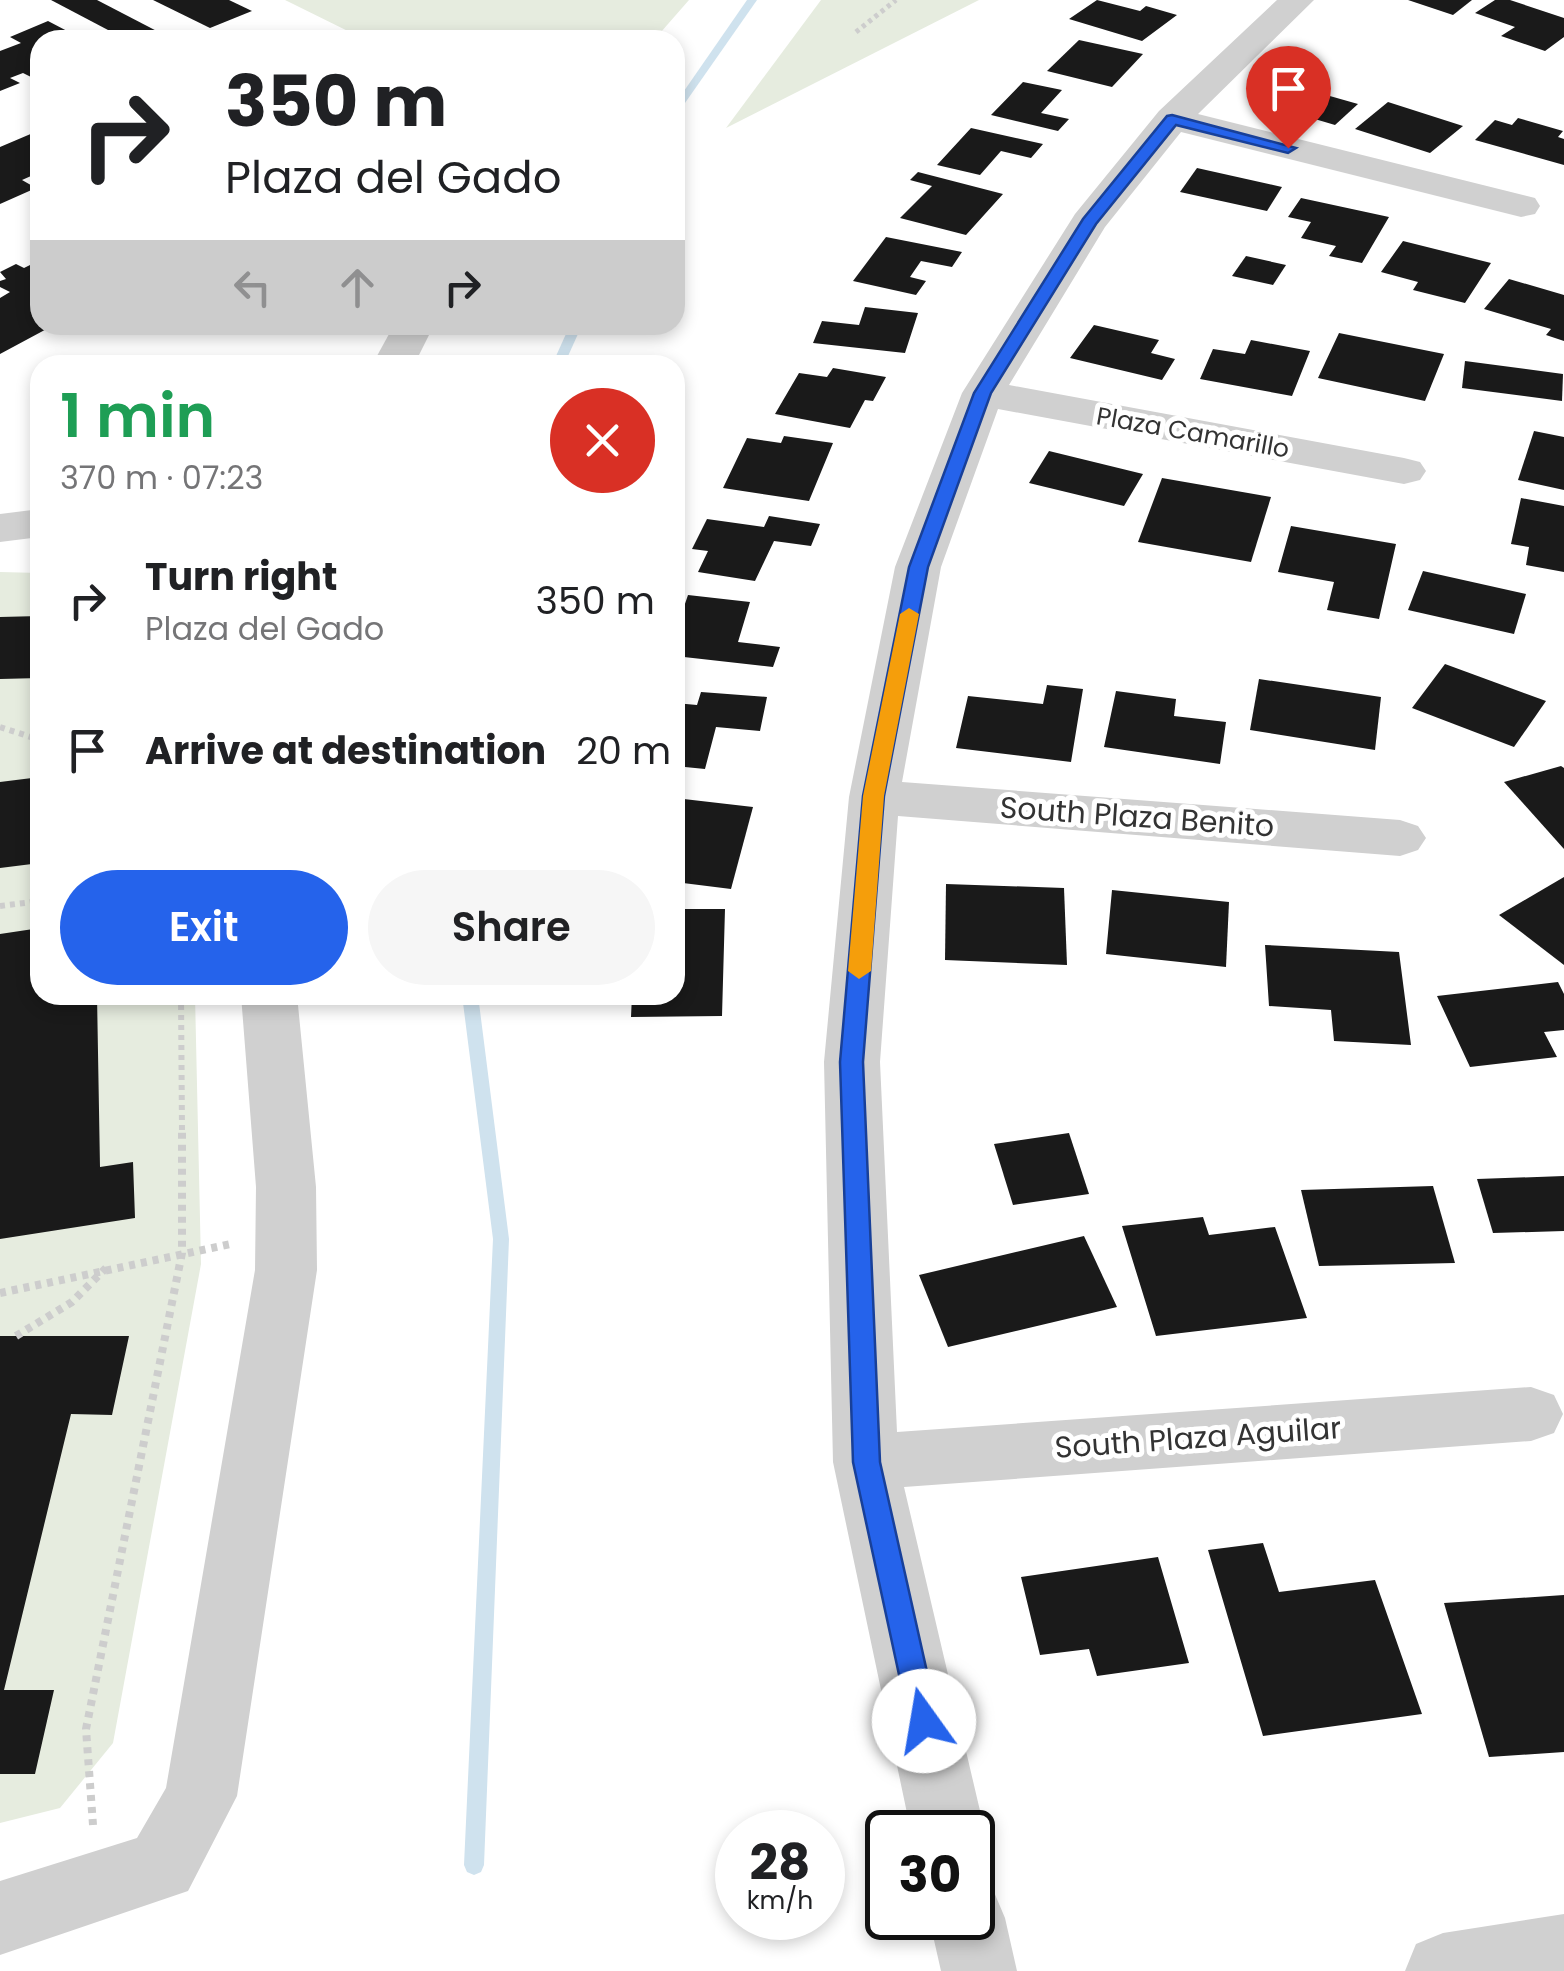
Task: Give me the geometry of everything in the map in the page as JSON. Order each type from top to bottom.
[{"type":"street","points":[[943,1810],[866,1462],[852,1062],[874,796],[918,567],[983,393],[1089,222],[1172,119],[1296,0]]},
{"type":"street","points":[[1172,119],[1520,206]]},
{"type":"street","name":"Plaza Camarillo","points":[[983,393],[1404,470]]},
{"type":"street","points":[[0,528],[30,524]]},
{"type":"street","name":"South Plaza Benito","points":[[874,796],[1400,838]]},
{"type":"street","points":[[0,1918],[162,1866],[200,1796],[286,1270],[271,1005]]},
{"type":"street","name":"South Plaza Aguilar","points":[[866,1462],[1530,1414]]},
{"type":"street","points":[[972,1940],[979,1971]]},
{"type":"street","points":[[1443,1971],[1564,1952]]},
{"type":"path","points":[[856,32],[896,0]]},
{"type":"path","points":[[0,727],[30,737]]},
{"type":"path","points":[[0,906],[30,902]]},
{"type":"path","points":[[98,1886],[86,1729],[182,1253],[181,1005]]},
{"type":"path","points":[[0,1293],[286,1233]]},
{"type":"path","points":[[16,1336],[72,1302],[107,1268]]},
{"type":"shaded area","points":[[285,0],[689,0],[663,30],[346,30]]},
{"type":"shaded area","points":[[821,0],[979,0],[726,128]]},
{"type":"shaded area","points":[[0,572],[30,573],[30,1005],[195,1005],[201,1264],[113,1743],[60,1808],[0,1823]]},
{"type":"building","points":[[51,0],[97,0],[155,30],[108,30]]},
{"type":"building","points":[[153,0],[229,0],[252,11],[210,28]]},
{"type":"building","points":[[1097,0],[1140,11],[1146,6],[1177,15],[1142,41],[1069,19]]},
{"type":"building","points":[[1408,0],[1472,0],[1453,15]]},
{"type":"building","points":[[1495,0],[1510,0],[1564,18],[1564,37],[1545,51],[1501,36],[1515,27],[1475,13]]},
{"type":"building","points":[[48,21],[65,30],[30,30],[30,76],[23,73],[10,78],[20,83],[0,91],[0,51],[21,43],[10,37]]},
{"type":"building","points":[[1079,40],[1143,54],[1112,87],[1047,71]]},
{"type":"building","points":[[1277,81],[1358,104],[1335,125],[1254,101]]},
{"type":"building","points":[[1023,82],[1062,90],[1041,113],[1069,119],[1058,131],[991,115]]},
{"type":"building","points":[[1388,102],[1463,126],[1430,153],[1355,129]]},
{"type":"building","points":[[1518,118],[1563,131],[1558,137],[1564,139],[1564,165],[1475,140],[1495,120],[1512,125]]},
{"type":"building","points":[[971,128],[1043,144],[1031,158],[1001,151],[980,175],[937,165]]},
{"type":"building","points":[[30,134],[30,176],[22,180],[30,185],[30,191],[0,204],[0,147]]},
{"type":"building","points":[[1197,168],[1282,187],[1267,211],[1180,192]]},
{"type":"building","points":[[918,172],[1003,194],[966,235],[900,218],[932,186],[910,180]]},
{"type":"building","points":[[1301,198],[1389,217],[1362,263],[1329,256],[1336,246],[1301,238],[1311,222],[1288,217]]},
{"type":"building","points":[[886,237],[962,252],[952,267],[921,261],[910,277],[926,281],[916,295],[853,281]]},
{"type":"building","points":[[1403,241],[1491,263],[1465,303],[1413,290],[1418,282],[1381,272]]},
{"type":"building","points":[[1246,256],[1286,265],[1273,285],[1232,276]]},
{"type":"building","points":[[16,264],[24,268],[30,265],[30,335],[35,335],[0,354],[0,298],[10,292],[0,287],[0,281],[6,279],[0,272]]},
{"type":"building","points":[[1509,279],[1564,295],[1564,341],[1546,335],[1551,329],[1484,309]]},
{"type":"building","points":[[865,307],[918,313],[905,353],[813,343],[822,321],[859,325]]},
{"type":"building","points":[[1094,325],[1159,340],[1151,353],[1175,359],[1162,380],[1070,358]]},
{"type":"building","points":[[1339,333],[1444,354],[1425,401],[1318,378]]},
{"type":"building","points":[[1251,340],[1310,351],[1292,396],[1200,379],[1213,349],[1245,354]]},
{"type":"building","points":[[1465,361],[1563,374],[1562,401],[1462,388]]},
{"type":"building","points":[[833,368],[886,377],[873,401],[865,400],[850,428],[775,414],[799,373],[827,377]]},
{"type":"building","points":[[1534,431],[1564,437],[1564,490],[1518,480]]},
{"type":"building","points":[[784,436],[833,443],[809,501],[723,488],[747,438],[781,443]]},
{"type":"building","points":[[1049,451],[1143,474],[1124,506],[1029,483]]},
{"type":"building","points":[[1162,478],[1271,497],[1251,562],[1138,542]]},
{"type":"building","points":[[1521,498],[1564,506],[1564,572],[1526,565],[1529,547],[1511,544]]},
{"type":"building","points":[[769,516],[820,524],[811,546],[774,541],[755,581],[698,572],[708,551],[692,549],[707,519],[764,527]]},
{"type":"building","points":[[1291,526],[1396,544],[1379,619],[1327,610],[1334,582],[1278,572]]},
{"type":"building","points":[[1423,571],[1526,594],[1514,634],[1408,610]]},
{"type":"building","points":[[688,595],[750,602],[738,642],[780,647],[773,667],[685,657]]},
{"type":"building","points":[[30,616],[30,678],[0,679],[0,617]]},
{"type":"building","points":[[1445,664],[1546,701],[1514,747],[1412,708]]},
{"type":"building","points":[[1259,679],[1381,697],[1375,750],[1250,730]]},
{"type":"building","points":[[1047,685],[1083,689],[1071,762],[956,748],[968,696],[1043,704]]},
{"type":"building","points":[[1116,691],[1176,699],[1174,716],[1226,722],[1220,764],[1104,747]]},
{"type":"building","points":[[701,692],[767,697],[760,731],[716,727],[705,769],[685,767],[685,704],[697,705]]},
{"type":"building","points":[[1564,768],[1564,849],[1504,782]]},
{"type":"building","points":[[30,778],[30,864],[0,868],[0,782]]},
{"type":"building","points":[[685,799],[753,807],[731,889],[685,883]]},
{"type":"building","points":[[1564,877],[1564,965],[1499,915]]},
{"type":"building","points":[[946,884],[1064,888],[1067,965],[945,960]]},
{"type":"building","points":[[1112,890],[1229,902],[1226,967],[1106,954]]},
{"type":"building","points":[[685,909],[725,909],[722,1016],[631,1017],[632,1005],[685,1005]]},
{"type":"building","points":[[30,930],[30,1005],[97,1005],[100,1167],[133,1162],[135,1218],[0,1239],[0,934]]},
{"type":"building","points":[[1265,945],[1399,952],[1411,1045],[1334,1041],[1331,1010],[1269,1006]]},
{"type":"building","points":[[1558,982],[1564,994],[1564,1030],[1544,1032],[1557,1057],[1470,1067],[1437,996]]},
{"type":"building","points":[[1069,1133],[1089,1194],[1013,1205],[994,1144]]},
{"type":"building","points":[[1564,1176],[1564,1231],[1493,1233],[1477,1179]]},
{"type":"building","points":[[1433,1186],[1455,1263],[1319,1266],[1301,1190]]},
{"type":"building","points":[[1203,1217],[1209,1235],[1275,1227],[1307,1318],[1156,1336],[1122,1226]]},
{"type":"building","points":[[1084,1236],[1117,1307],[948,1347],[919,1275]]},
{"type":"building","points":[[0,1336],[129,1336],[112,1415],[71,1414],[4,1690],[54,1690],[35,1774],[0,1774]]},
{"type":"building","points":[[1263,1543],[1279,1592],[1375,1580],[1422,1714],[1263,1736],[1208,1550]]},
{"type":"building","points":[[1158,1557],[1189,1663],[1097,1676],[1089,1649],[1040,1655],[1021,1577]]},
{"type":"building","points":[[1564,1595],[1564,1752],[1489,1757],[1444,1603]]},
{"type":"waterway","points":[[685,97],[752,0]]},
{"type":"waterway","points":[[562,355],[572,335]]},
{"type":"waterway","points":[[471,1005],[501,1239],[474,1865]]},
{"type":"slow traffic","points":[[859,971],[874,796],[909,614]]},
{"type":"route","points":[[924,1721],[866,1462],[852,1062],[874,796],[918,567],[983,393],[1089,222],[1172,119],[1288,148]]}]
